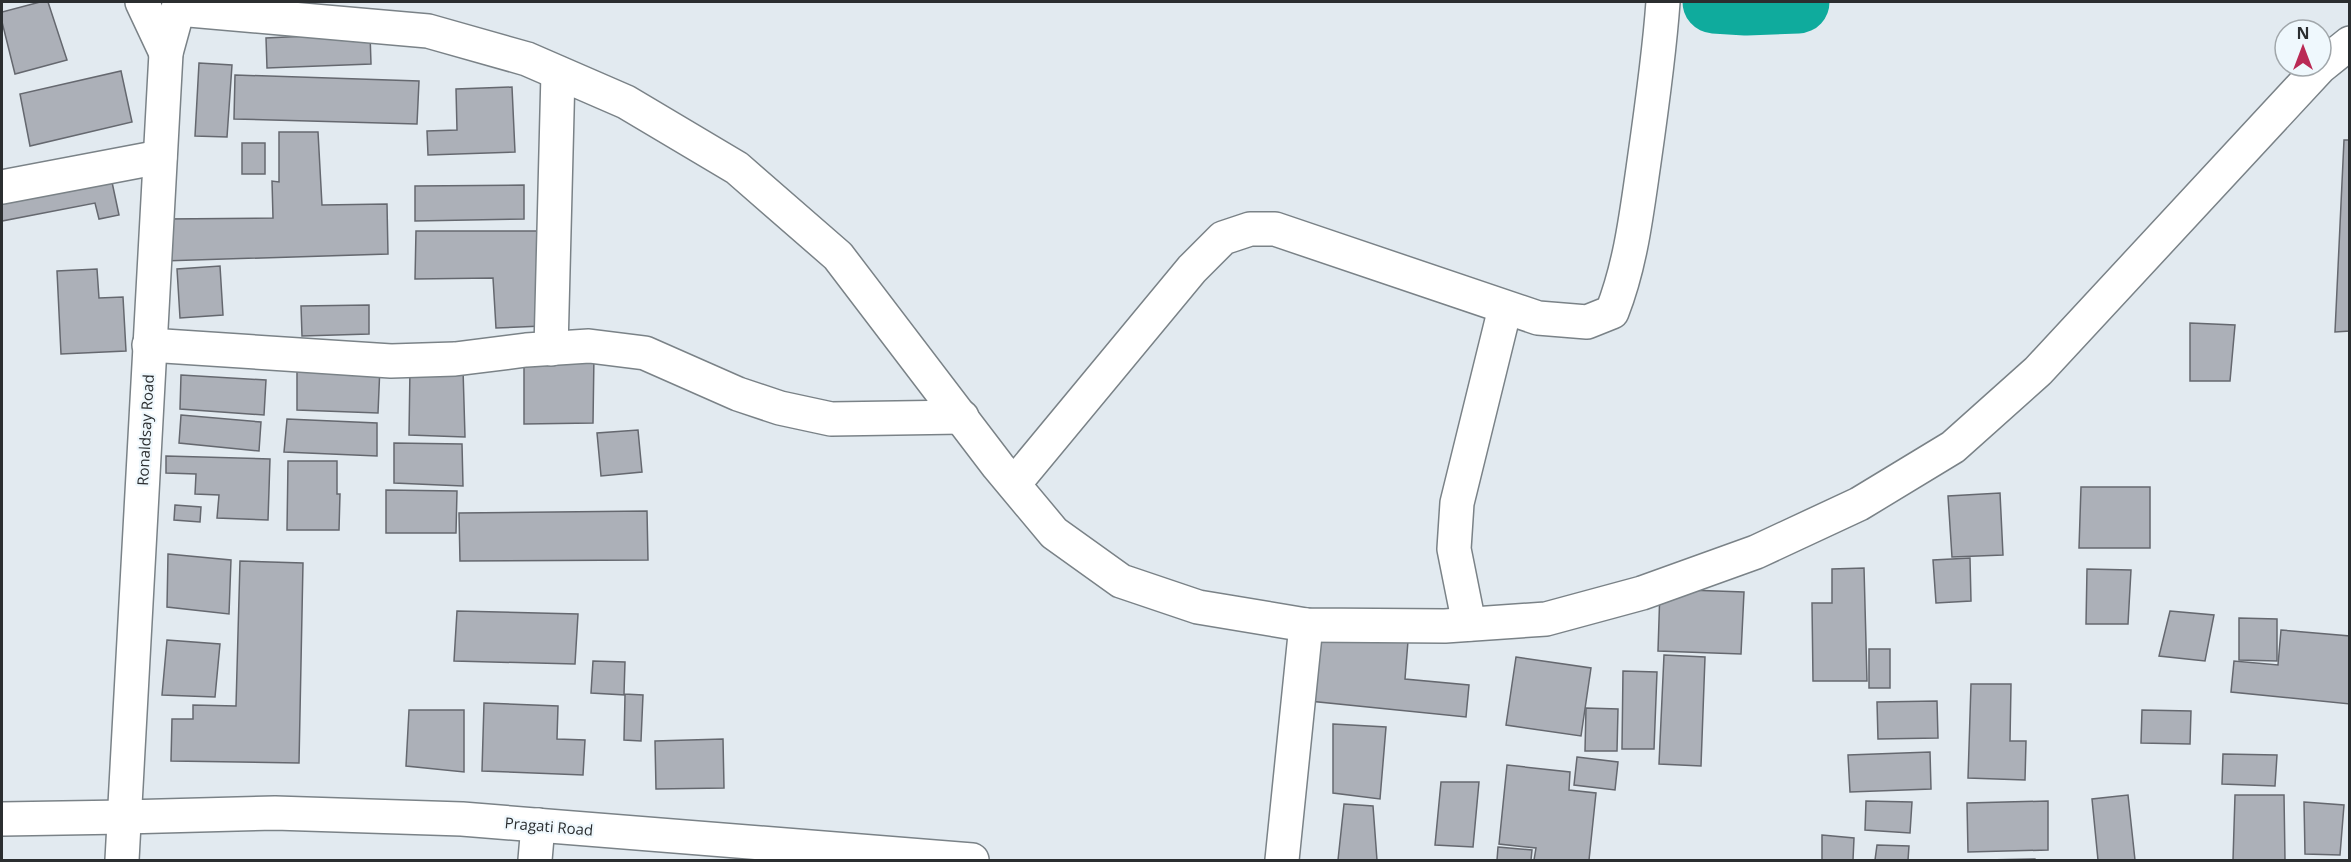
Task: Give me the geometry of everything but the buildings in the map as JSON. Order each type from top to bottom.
[{"type":"street","points":[[141,2],[166,53]]},
{"type":"street","points":[[1014,484],[1192,269],[1223,238],[1250,229],[1275,229],[1538,318],[1587,322],[1612,312],[1623,284],[1632,243],[1659,57],[1663,2]]},
{"type":"street","points":[[179,5],[428,31],[527,59],[626,102],[737,168],[838,256],[1054,533],[1120,581],[1198,607],[1306,625],[1469,624],[1546,619],[1641,592],[1756,552],[1859,504],[1953,447],[2038,371],[2320,67],[2349,43]]},
{"type":"street","name":"Ronaldsay Road","points":[[122,861],[166,53],[179,5]]},
{"type":"street","points":[[551,349],[558,73]]},
{"type":"street","points":[[2,187],[160,157]]},
{"type":"street","points":[[1469,624],[1454,549],[1457,503],[1505,308]]},
{"type":"street","points":[[149,345],[392,361],[455,359],[589,346],[645,353],[738,394],[780,408],[831,419],[962,417]]},
{"type":"street","points":[[1282,861],[1306,625]]},
{"type":"street","name":"Pragati Road","points":[[2,819],[275,813],[462,819],[862,856],[972,861]]},
{"type":"street","points":[[535,861],[538,825]]},
{"type":"waterway","points":[[1714,2],[1746,4],[1798,2]]}]
